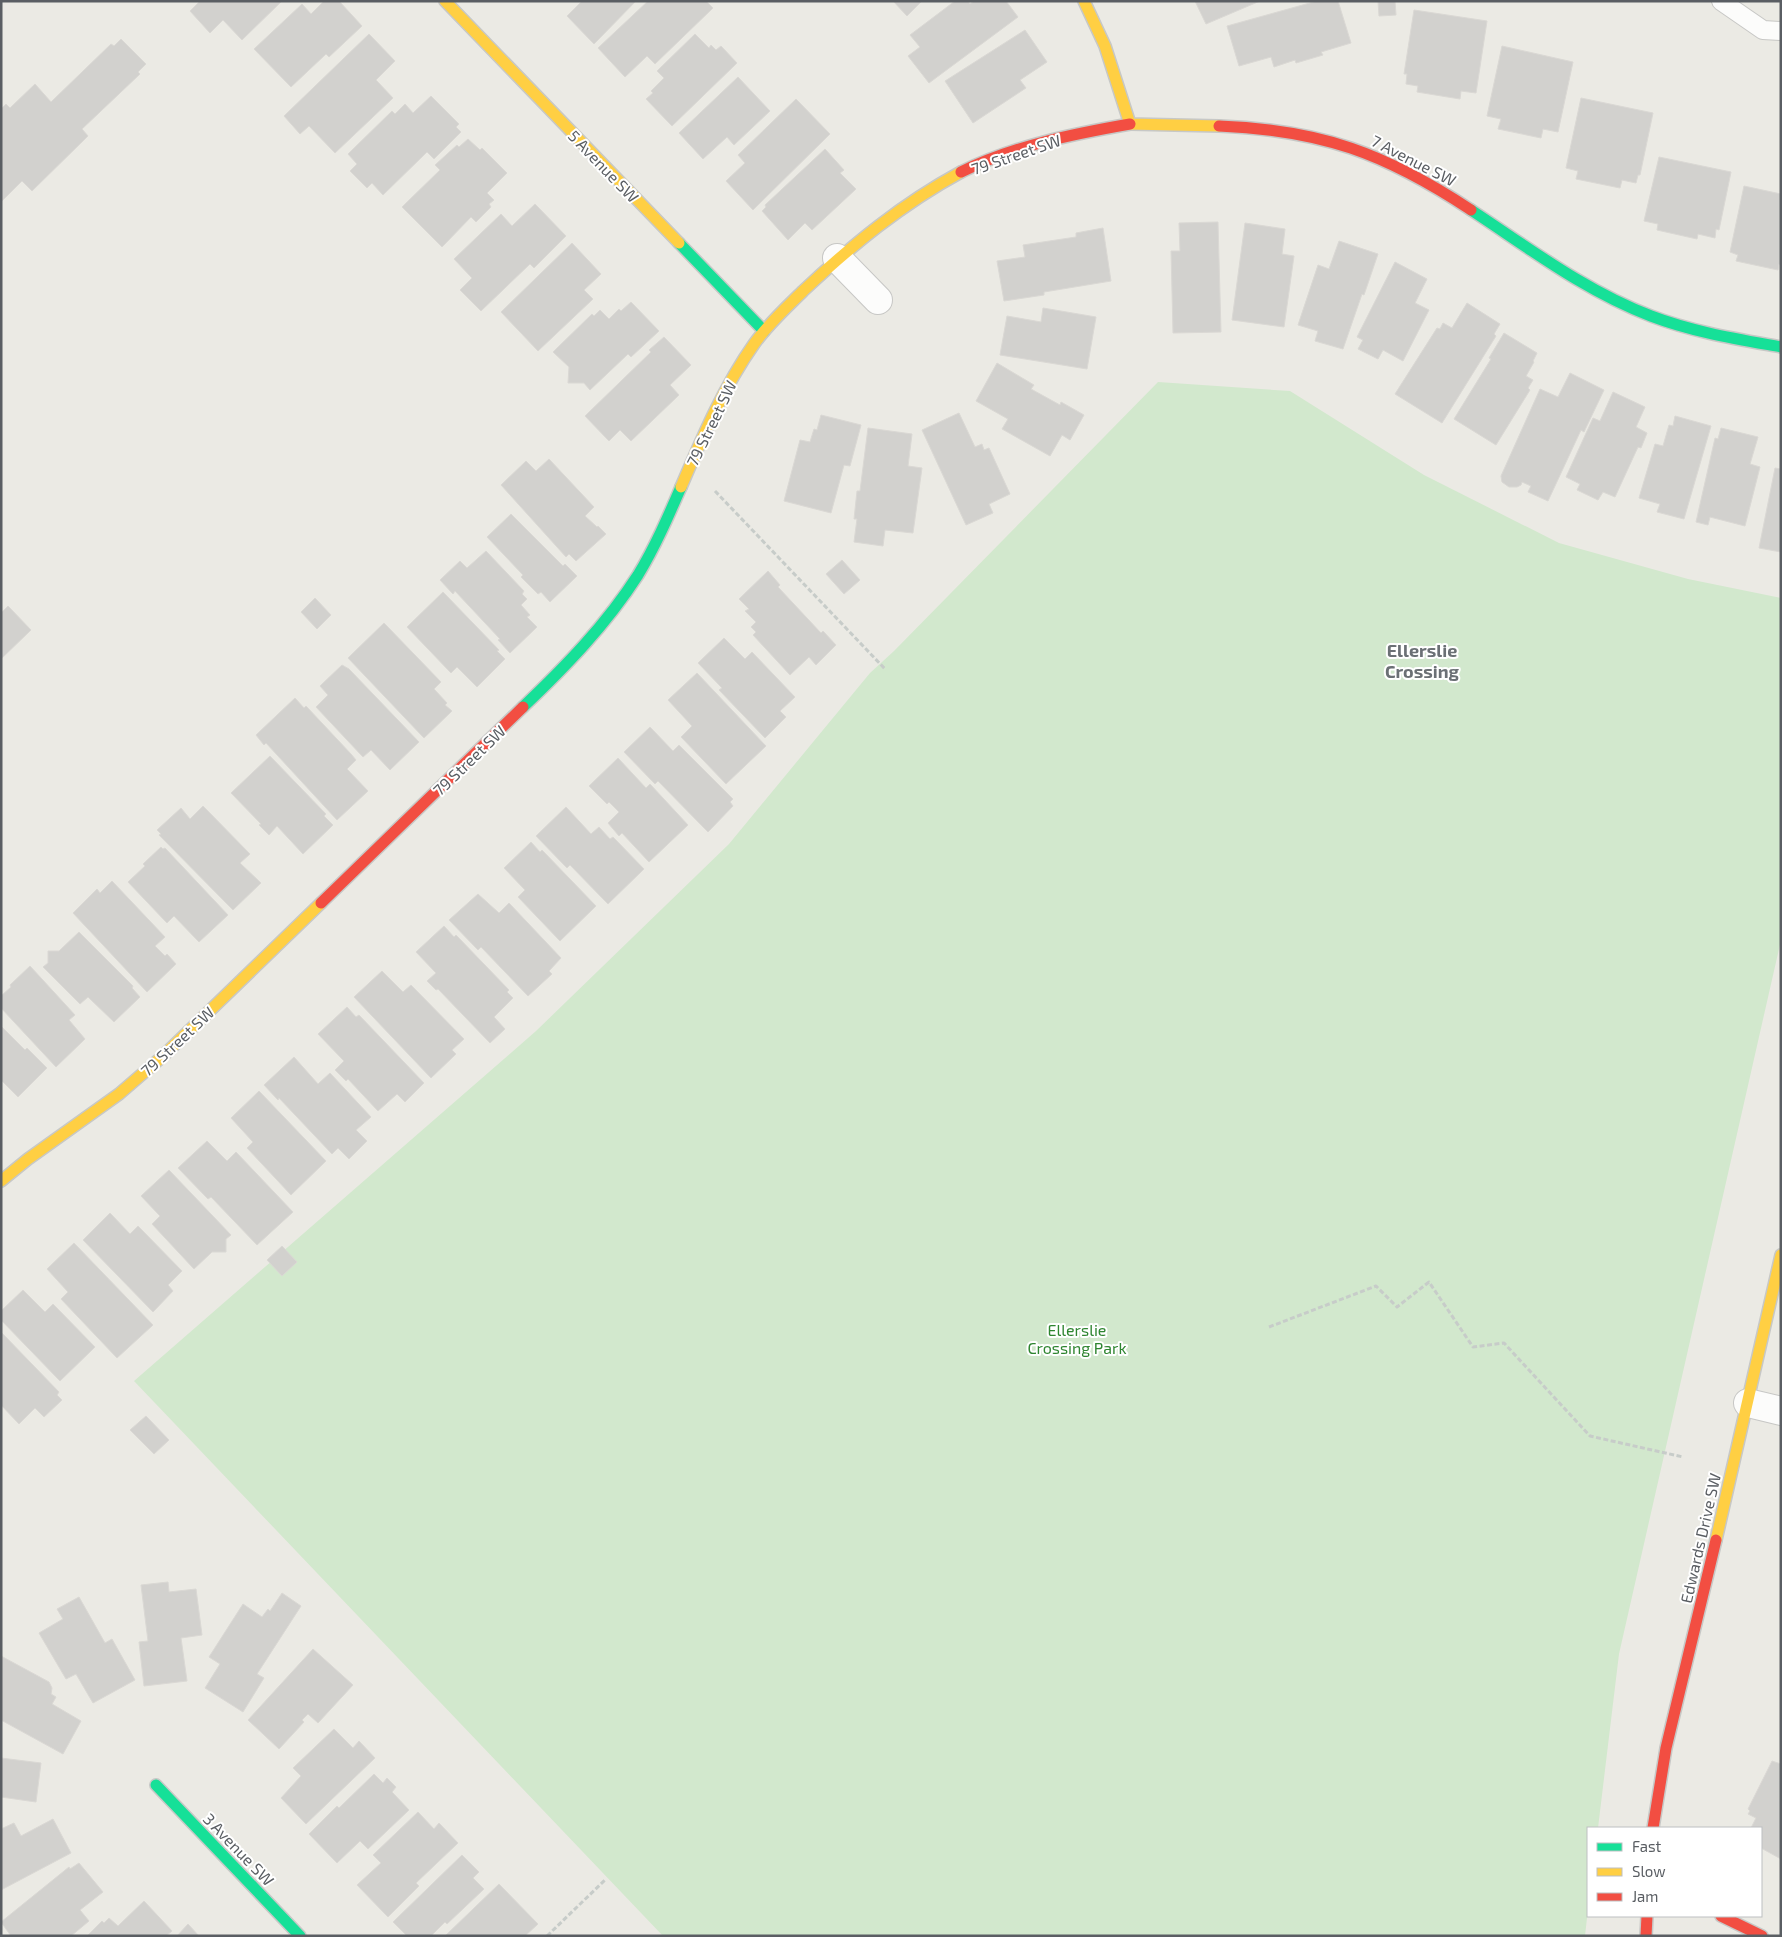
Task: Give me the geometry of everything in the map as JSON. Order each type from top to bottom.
[{"type":"street","name":"5 Avenue SW","points":[[445,1],[764,331]]},
{"type":"street","points":[[1084,1],[1095,22],[1118,84],[1130,124]]},
{"type":"street","name":"79 Street SW","points":[[1,1181],[28,1159],[118,1094],[162,1056],[553,678],[603,625],[633,583],[658,539],[690,466],[739,367],[764,331],[838,258],[905,207],[964,172],[996,158],[1045,142],[1083,132],[1130,124]]},
{"type":"street","name":"7 Avenue SW","points":[[1130,124],[1279,130],[1336,142],[1378,158],[1418,178],[1471,209],[1568,275],[1625,304],[1668,322],[1703,332],[1781,347]]},
{"type":"street","points":[[838,258],[878,300]]},
{"type":"street","name":"Edwards Drive SW","points":[[1653,1827],[1666,1748],[1781,1256]]},
{"type":"street","points":[[1748,1403],[1781,1411]]},
{"type":"street","name":"3 Avenue SW","points":[[156,1784],[300,1936]]},
{"type":"street","points":[[1646,1936],[1647,1917]]},
{"type":"street","points":[[1724,1917],[1762,1936]]},
{"type":"lane","points":[[1721,1],[1763,30],[1781,31]]},
{"type":"path","points":[[690,466],[886,670]]},
{"type":"path","points":[[1269,1327],[1376,1286],[1396,1307],[1429,1282],[1473,1347],[1504,1343],[1590,1436],[1683,1457]]},
{"type":"path","points":[[547,1936],[605,1880]]},
{"type":"green space","name":"Ellerslie Crossing Park","points":[[1158,382],[1290,391],[1424,475],[1559,543],[1688,579],[1781,598],[1781,940],[1619,1654],[1598,1827],[1587,1827],[1587,1917],[1585,1936],[663,1936],[134,1381],[536,1031],[729,844],[870,673],[894,651]]},
{"type":"building","points":[[200,1],[282,1],[242,40],[223,20],[210,33],[190,11]]},
{"type":"building","points":[[324,1],[339,1],[362,26],[329,57],[326,54],[291,87],[254,49],[302,4],[311,14]]},
{"type":"building","points":[[582,1],[636,1],[594,44],[567,16]]},
{"type":"building","points":[[648,1],[706,1],[713,8],[655,64],[647,56],[625,77],[598,48]]},
{"type":"building","points":[[893,1],[922,1],[907,16]]},
{"type":"building","points":[[955,1],[968,1],[970,4],[974,1],[1006,1],[1018,17],[929,83],[908,56],[920,47],[910,35]]},
{"type":"building","points":[[1195,1],[1260,1],[1206,24]]},
{"type":"building","points":[[1317,1],[1338,1],[1351,43],[1321,52],[1323,55],[1296,63],[1295,60],[1274,67],[1271,57],[1239,66],[1227,26]]},
{"type":"building","points":[[1378,1],[1395,1],[1396,15],[1379,16]]},
{"type":"building","points":[[1414,10],[1487,21],[1476,93],[1461,91],[1460,99],[1417,92],[1418,86],[1406,84],[1407,74],[1404,74]]},
{"type":"building","points":[[1025,30],[1047,62],[1020,80],[1026,88],[973,123],[945,81]]},
{"type":"building","points":[[369,34],[395,61],[376,80],[393,98],[335,153],[309,126],[300,134],[284,116]]},
{"type":"building","points":[[695,34],[709,48],[711,45],[716,50],[721,46],[737,63],[672,126],[646,99],[664,78],[657,71]]},
{"type":"building","points":[[121,39],[146,64],[138,72],[140,74],[82,129],[88,136],[32,191],[22,181],[1,202],[1,109],[6,104],[10,108],[35,84],[51,102],[111,44],[114,46]]},
{"type":"building","points":[[1502,46],[1573,62],[1558,132],[1543,129],[1541,138],[1498,129],[1501,119],[1487,116]]},
{"type":"building","points":[[738,77],[770,111],[734,145],[727,137],[703,159],[679,133]]},
{"type":"building","points":[[431,96],[459,124],[456,127],[461,132],[434,159],[427,152],[383,195],[372,183],[367,188],[350,171],[357,164],[348,154],[392,111],[395,114],[405,104],[413,113]]},
{"type":"building","points":[[1581,98],[1653,113],[1640,175],[1638,175],[1636,183],[1622,180],[1620,188],[1576,179],[1578,171],[1566,168]]},
{"type":"building","points":[[796,99],[830,134],[753,210],[726,181],[745,163],[738,155]]},
{"type":"building","points":[[468,139],[480,150],[482,148],[507,173],[487,193],[494,200],[489,204],[491,207],[476,222],[471,217],[442,247],[402,207],[440,170],[435,165],[457,145],[459,147]]},
{"type":"building","points":[[825,149],[844,170],[840,173],[856,189],[812,230],[805,223],[788,240],[762,211],[766,207],[765,205]]},
{"type":"building","points":[[1659,157],[1731,172],[1719,230],[1716,229],[1715,238],[1698,234],[1697,239],[1657,230],[1658,224],[1644,221]]},
{"type":"building","points":[[1744,186],[1781,194],[1781,265],[1779,264],[1778,270],[1736,261],[1738,255],[1730,252]]},
{"type":"building","points":[[535,204],[566,236],[534,268],[530,264],[481,311],[460,290],[472,278],[454,259],[501,214],[512,226]]},
{"type":"building","points":[[1218,222],[1221,332],[1173,333],[1171,251],[1180,251],[1179,223]]},
{"type":"building","points":[[1245,223],[1285,229],[1282,254],[1294,256],[1284,327],[1232,320]]},
{"type":"building","points":[[1103,228],[1111,281],[1004,301],[997,261],[1025,257],[1023,245],[1076,237],[1076,233]]},
{"type":"building","points":[[1339,241],[1378,254],[1343,349],[1315,341],[1318,331],[1298,325],[1318,265],[1329,269]]},
{"type":"building","points":[[572,243],[601,274],[584,290],[593,299],[538,351],[501,312]]},
{"type":"building","points":[[1395,262],[1427,279],[1415,303],[1429,310],[1403,361],[1383,350],[1378,359],[1358,349],[1363,340],[1357,337]]},
{"type":"building","points":[[631,302],[659,331],[631,357],[628,354],[590,390],[584,383],[568,383],[569,367],[553,352],[592,314],[594,316],[600,310],[609,319],[619,309],[621,311]]},
{"type":"building","points":[[1467,303],[1500,324],[1494,334],[1496,336],[1442,423],[1395,394],[1437,328],[1440,329],[1443,323],[1452,328]]},
{"type":"building","points":[[1043,308],[1096,317],[1087,369],[1000,355],[1007,316],[1041,322]]},
{"type":"building","points":[[1504,333],[1537,353],[1526,376],[1533,380],[1528,388],[1530,390],[1496,445],[1454,419],[1491,359],[1489,358]]},
{"type":"building","points":[[664,337],[691,365],[670,385],[679,395],[631,441],[620,430],[609,441],[585,416]]},
{"type":"building","points":[[997,363],[1034,385],[1031,389],[1060,405],[1061,402],[1084,415],[1070,440],[1062,435],[1050,456],[1002,429],[1008,419],[976,401]]},
{"type":"building","points":[[1570,373],[1604,390],[1584,432],[1581,430],[1548,501],[1528,492],[1531,486],[1522,482],[1517,487],[1509,487],[1502,482],[1501,476],[1540,389],[1558,397]]},
{"type":"building","points":[[1613,392],[1645,407],[1636,427],[1647,433],[1641,448],[1638,447],[1615,497],[1603,492],[1598,500],[1577,490],[1580,484],[1566,477],[1593,418],[1600,421]]},
{"type":"building","points":[[959,413],[975,447],[982,444],[984,450],[989,448],[1010,494],[989,504],[993,513],[966,525],[922,430]]},
{"type":"building","points":[[821,415],[861,425],[850,466],[844,465],[831,513],[784,501],[800,440],[810,442],[814,429],[817,430]]},
{"type":"building","points":[[1675,416],[1711,426],[1684,519],[1657,512],[1660,504],[1639,498],[1655,444],[1663,446],[1669,425],[1673,426]]},
{"type":"building","points":[[868,428],[912,434],[908,466],[922,468],[913,533],[885,530],[883,546],[854,542],[857,519],[854,519],[857,491],[860,491]]},
{"type":"building","points":[[1721,428],[1758,437],[1750,464],[1760,467],[1745,526],[1710,517],[1708,525],[1696,522],[1715,438],[1718,439]]},
{"type":"building","points":[[549,459],[594,507],[585,516],[606,534],[576,561],[569,554],[566,557],[501,485],[526,461],[536,471]]},
{"type":"building","points":[[1775,468],[1781,469],[1781,552],[1759,548]]},
{"type":"building","points":[[511,514],[563,566],[565,564],[577,576],[550,602],[541,592],[538,594],[521,577],[523,575],[487,537]]},
{"type":"building","points":[[486,551],[524,591],[522,594],[527,599],[521,605],[530,615],[527,617],[537,627],[510,653],[498,640],[500,639],[455,591],[453,594],[440,580],[460,561],[467,568]]},
{"type":"building","points":[[842,560],[860,580],[844,594],[826,574]]},
{"type":"building","points":[[768,571],[780,585],[778,587],[821,633],[823,631],[836,645],[816,665],[809,657],[790,675],[753,635],[756,632],[751,627],[756,622],[745,611],[749,609],[739,599]]},
{"type":"building","points":[[443,592],[499,650],[497,651],[505,659],[477,687],[457,667],[451,673],[407,627]]},
{"type":"building","points":[[315,598],[331,615],[317,629],[301,612]]},
{"type":"building","points":[[8,606],[31,630],[1,659],[1,613]]},
{"type":"building","points":[[384,623],[441,682],[434,689],[447,703],[445,705],[452,711],[424,738],[348,658]]},
{"type":"building","points":[[724,638],[745,659],[752,652],[795,697],[780,711],[786,717],[765,738],[719,690],[722,688],[698,663]]},
{"type":"building","points":[[342,665],[349,669],[419,742],[390,770],[371,750],[363,757],[316,707],[328,695],[320,686]]},
{"type":"building","points":[[697,673],[766,746],[726,784],[681,737],[692,726],[668,700]]},
{"type":"building","points":[[295,698],[304,708],[306,706],[356,760],[347,769],[368,791],[337,820],[266,743],[264,745],[256,735]]},
{"type":"building","points":[[650,727],[673,751],[679,745],[733,799],[730,802],[733,806],[708,832],[658,781],[655,784],[624,752]]},
{"type":"building","points":[[270,756],[326,814],[324,816],[333,825],[303,854],[277,826],[269,835],[231,793]]},
{"type":"building","points":[[618,758],[646,788],[650,784],[688,825],[649,862],[622,833],[619,836],[608,823],[619,812],[609,802],[607,804],[589,786]]},
{"type":"building","points":[[203,806],[250,854],[240,863],[261,883],[233,910],[159,835],[161,834],[157,830],[181,808],[190,819]]},
{"type":"building","points":[[566,807],[591,834],[599,827],[610,839],[613,837],[644,869],[608,904],[570,865],[567,868],[536,836]]},
{"type":"building","points":[[531,842],[540,852],[542,850],[596,906],[560,941],[518,897],[525,890],[504,868]]},
{"type":"building","points":[[161,847],[165,848],[228,915],[199,942],[174,916],[167,923],[128,882]]},
{"type":"building","points":[[112,881],[165,937],[155,946],[165,956],[167,954],[176,964],[147,992],[73,913],[97,889],[100,893]]},
{"type":"building","points":[[478,894],[499,913],[509,903],[561,958],[549,971],[552,974],[528,996],[481,947],[478,950],[449,920]]},
{"type":"building","points":[[444,926],[454,937],[456,935],[509,990],[507,992],[513,998],[494,1017],[505,1029],[490,1043],[438,989],[436,990],[427,981],[436,973],[416,952]]},
{"type":"building","points":[[79,932],[133,986],[132,988],[140,997],[114,1022],[88,997],[80,1004],[43,967],[48,963],[48,951],[59,951]]},
{"type":"building","points":[[30,966],[75,1015],[69,1020],[85,1039],[56,1067],[1,1008],[1,996]]},
{"type":"building","points":[[382,971],[403,992],[411,985],[464,1039],[452,1050],[456,1054],[431,1078],[354,997]]},
{"type":"building","points":[[347,1007],[356,1017],[359,1015],[424,1083],[405,1102],[397,1094],[378,1111],[348,1079],[346,1081],[335,1070],[344,1061],[318,1034]]},
{"type":"building","points":[[1,1026],[25,1050],[27,1048],[47,1068],[18,1097],[1,1080]]},
{"type":"building","points":[[294,1057],[318,1084],[330,1073],[371,1117],[356,1130],[367,1141],[349,1159],[338,1148],[332,1154],[279,1098],[278,1100],[264,1085]]},
{"type":"building","points":[[259,1091],[326,1161],[291,1195],[247,1148],[253,1142],[231,1118]]},
{"type":"building","points":[[207,1141],[227,1161],[236,1152],[293,1212],[257,1245],[211,1197],[208,1199],[178,1168]]},
{"type":"building","points":[[169,1170],[231,1235],[226,1239],[226,1252],[212,1252],[194,1269],[152,1224],[160,1216],[141,1196]]},
{"type":"building","points":[[110,1213],[130,1234],[138,1226],[182,1271],[168,1285],[173,1291],[153,1312],[83,1240]]},
{"type":"building","points":[[74,1243],[153,1325],[117,1358],[61,1299],[68,1292],[47,1269]]},
{"type":"building","points":[[282,1246],[297,1262],[282,1276],[267,1260]]},
{"type":"building","points":[[23,1290],[45,1312],[53,1304],[95,1347],[60,1381],[1,1320],[1,1311]]},
{"type":"building","points":[[1,1332],[59,1392],[57,1395],[62,1400],[44,1417],[35,1408],[19,1424],[1,1405]]},
{"type":"building","points":[[146,1416],[169,1440],[154,1454],[130,1430]]},
{"type":"building","points":[[168,1582],[169,1592],[196,1589],[202,1635],[181,1638],[187,1681],[144,1686],[139,1642],[148,1641],[141,1585]]},
{"type":"building","points":[[282,1593],[301,1606],[257,1674],[264,1678],[243,1712],[205,1688],[220,1664],[209,1657],[243,1604],[262,1617],[268,1609],[270,1611]]},
{"type":"building","points":[[79,1597],[105,1643],[112,1639],[135,1680],[93,1703],[76,1674],[66,1679],[39,1633],[63,1619],[57,1609]]},
{"type":"building","points":[[313,1649],[353,1685],[318,1723],[308,1714],[302,1720],[304,1722],[279,1749],[248,1720]]},
{"type":"building","points":[[1,1656],[49,1682],[52,1688],[51,1694],[56,1697],[52,1704],[81,1721],[63,1754],[1,1720]]},
{"type":"building","points":[[334,1729],[353,1748],[359,1741],[375,1758],[306,1824],[281,1798],[301,1776],[293,1768]]},
{"type":"building","points":[[1,1758],[41,1763],[36,1802],[1,1797]]},
{"type":"building","points":[[1772,1761],[1781,1764],[1781,1859],[1762,1849],[1762,1827],[1752,1827],[1756,1818],[1748,1814],[1750,1811],[1748,1809]]},
{"type":"building","points":[[374,1774],[383,1783],[387,1778],[396,1787],[392,1792],[409,1810],[368,1849],[360,1841],[337,1863],[309,1834],[337,1806],[339,1808]]},
{"type":"building","points":[[418,1812],[434,1829],[439,1823],[458,1843],[416,1883],[419,1886],[388,1917],[357,1885],[381,1863],[373,1855]]},
{"type":"building","points":[[53,1819],[71,1853],[1,1890],[1,1829],[14,1823],[21,1836]]},
{"type":"building","points":[[462,1855],[479,1872],[473,1878],[484,1889],[447,1924],[445,1922],[431,1936],[407,1936],[393,1922]]},
{"type":"building","points":[[79,1863],[103,1892],[80,1910],[89,1921],[71,1936],[11,1936],[1,1922],[69,1867],[70,1869]]},
{"type":"building","points":[[499,1884],[538,1924],[525,1936],[445,1936]]},
{"type":"building","points":[[144,1901],[172,1931],[166,1936],[87,1936],[102,1921],[104,1923],[109,1918],[118,1926]]},
{"type":"building","points":[[188,1924],[199,1936],[177,1936]]},
{"type":"traffic: fast","points":[[1471,210],[1558,268],[1627,306],[1683,326],[1781,347]]},
{"type":"traffic: fast","points":[[679,243],[764,331]]},
{"type":"traffic: fast","points":[[523,707],[584,645],[626,593],[650,554],[681,487]]},
{"type":"traffic: fast","points":[[156,1785],[300,1936]]},
{"type":"traffic: slow","points":[[445,1],[679,243]]},
{"type":"traffic: slow","points":[[1084,1],[1105,46],[1130,124],[1219,126]]},
{"type":"traffic: slow","points":[[681,487],[705,432],[732,378],[754,344],[777,316],[878,226],[939,184],[961,172]]},
{"type":"traffic: slow","points":[[1,1181],[28,1159],[119,1094],[163,1056],[321,903]]},
{"type":"traffic: slow","points":[[1716,1540],[1781,1255]]},
{"type":"traffic: jam","points":[[961,172],[1022,148],[1087,132],[1130,124]]},
{"type":"traffic: jam","points":[[1219,126],[1256,128],[1289,133],[1321,139],[1351,148],[1410,173],[1471,210]]},
{"type":"traffic: jam","points":[[321,903],[523,707]]},
{"type":"traffic: jam","points":[[1653,1827],[1666,1748],[1716,1540]]},
{"type":"traffic: jam","points":[[1646,1936],[1647,1917]]},
{"type":"traffic: jam","points":[[1723,1917],[1762,1936]]},
{"type":"district","name":"Ellerslie Crossing","points":[[1422,660]]}]
